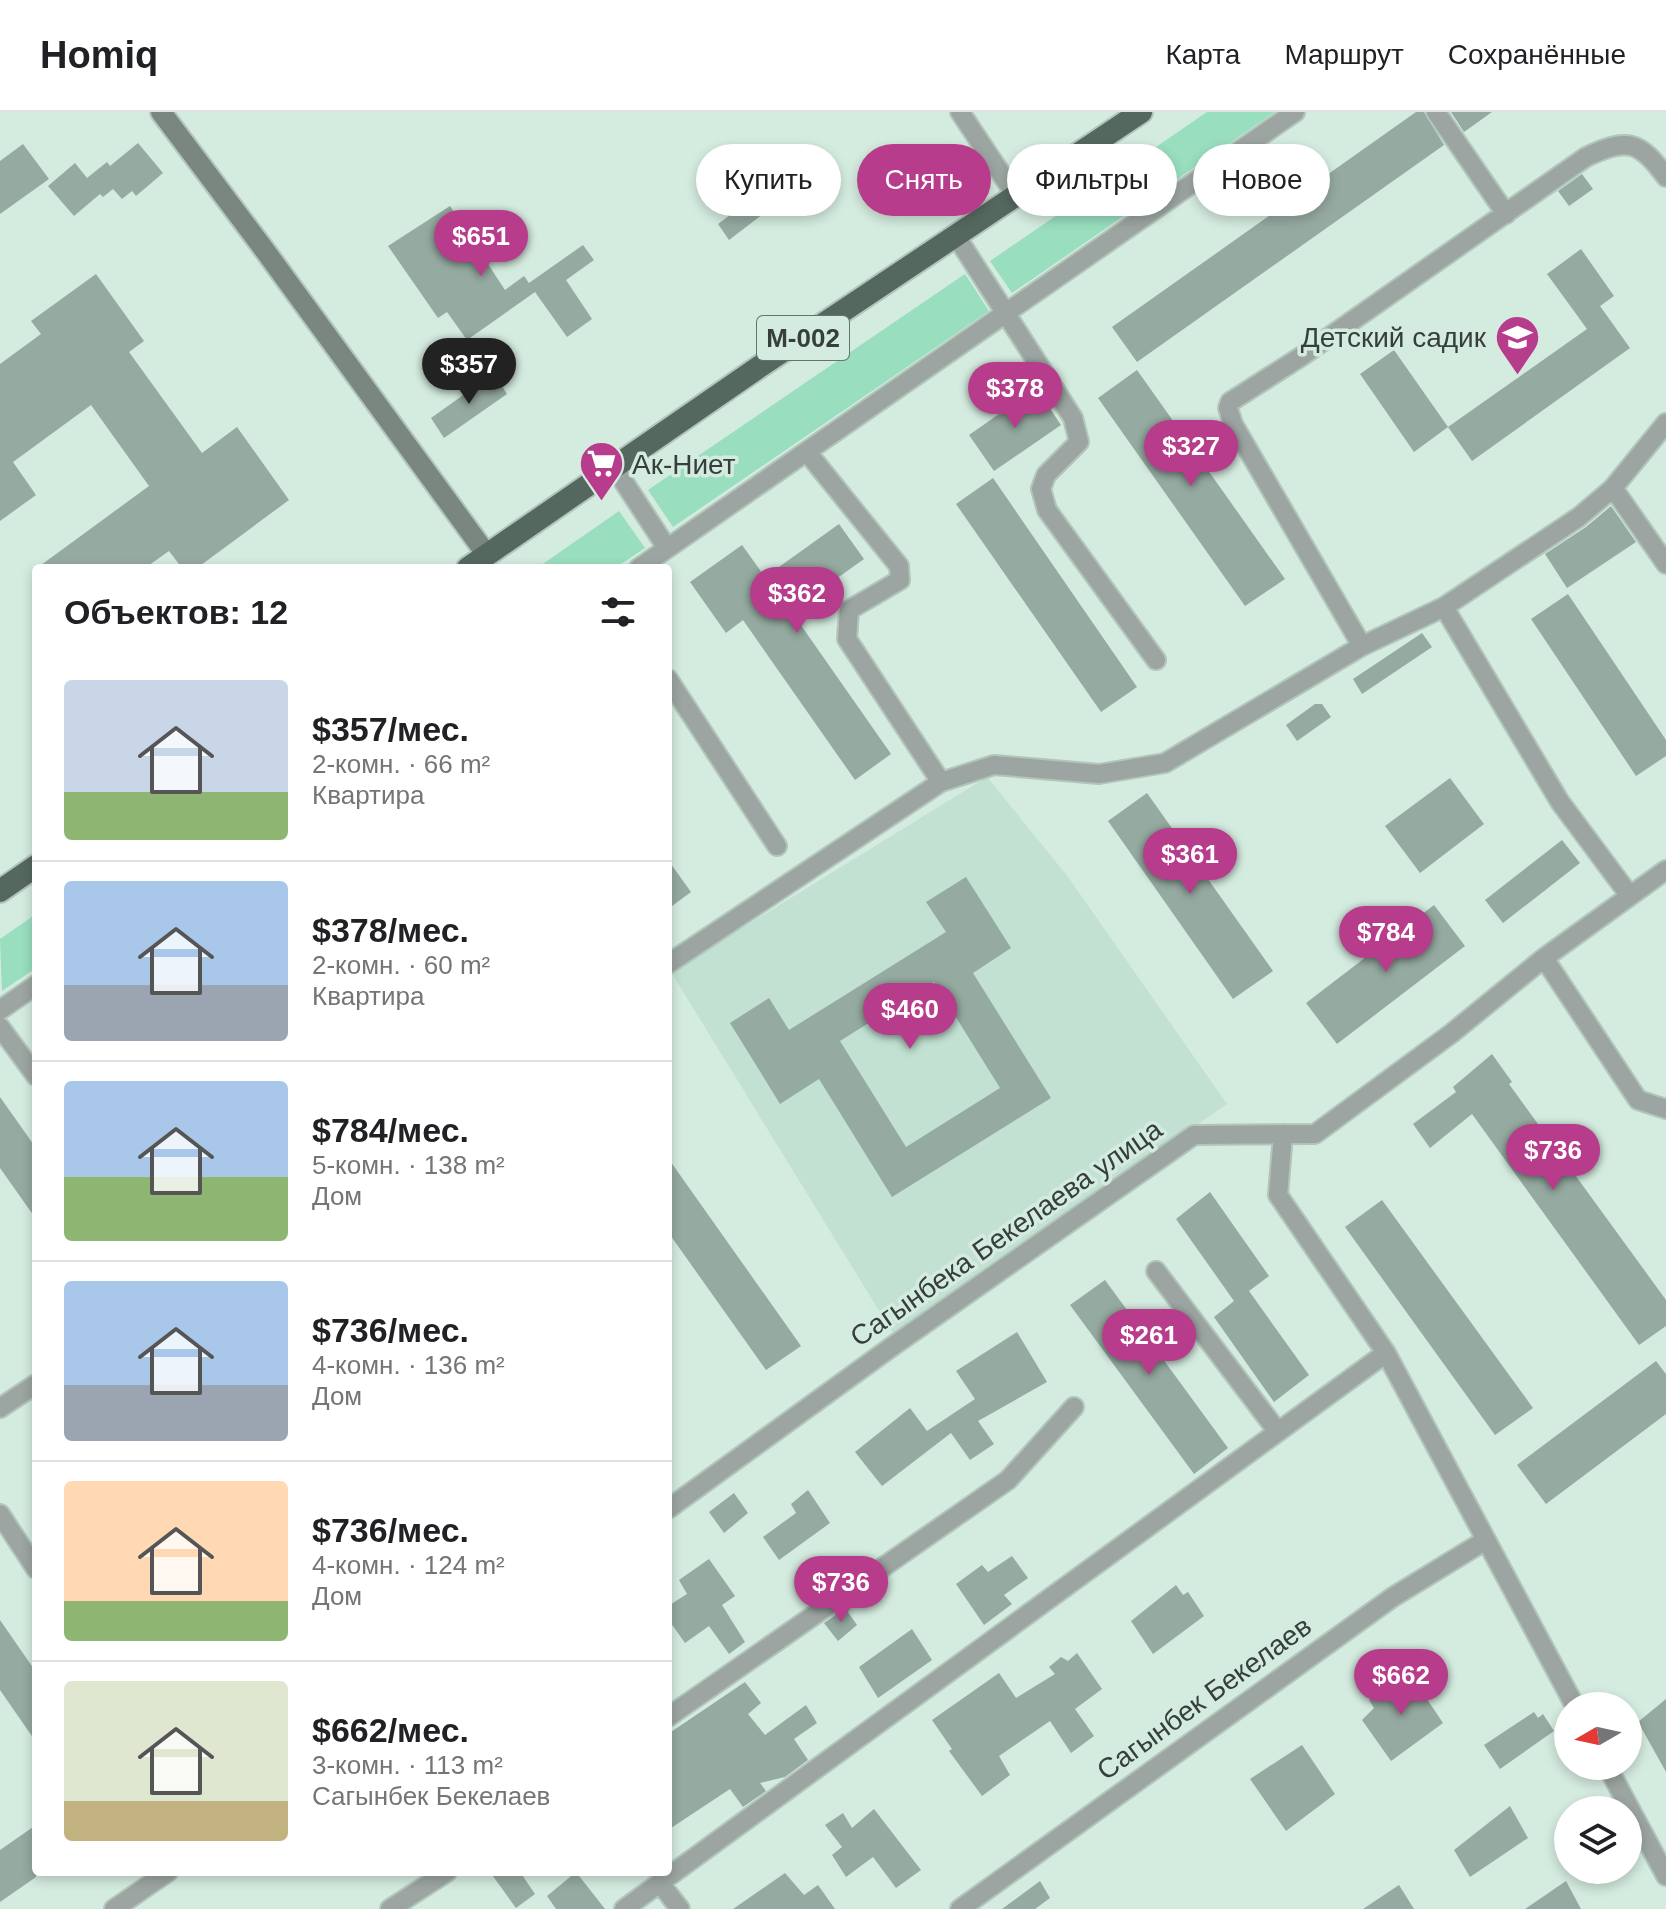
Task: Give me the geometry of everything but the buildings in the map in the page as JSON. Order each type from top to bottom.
[{"type":"highway","name":"M-002","points":[[1093,144],[1141,112]]},
{"type":"highway","name":"M-002","points":[[474,564],[1007,202]]},
{"type":"highway","points":[[0,891],[32,869]]},
{"type":"main road","points":[[161,112],[276,264],[487,555]]},
{"type":"street","points":[[960,112],[1007,182]]},
{"type":"street","points":[[645,564],[1295,112]]},
{"type":"street","points":[[1436,112],[1506,214]]},
{"type":"street","points":[[1362,646],[1233,424],[1228,408],[1230,402],[1302,356],[1586,157],[1618,144],[1635,145],[1652,157],[1666,177]]},
{"type":"street","points":[[956,236],[1073,418],[1079,442],[1046,475],[1041,489],[1047,510],[1156,660]]},
{"type":"street","points":[[672,961],[941,782],[994,765],[1099,774],[1165,763],[1362,646],[1444,607],[1579,517],[1613,488],[1666,423]]},
{"type":"street","points":[[807,452],[899,566],[900,580],[849,610],[847,639],[941,782]]},
{"type":"street","points":[[614,467],[667,548]]},
{"type":"street","points":[[1613,488],[1666,564]]},
{"type":"street","points":[[1444,607],[1560,802],[1630,896]]},
{"type":"street","points":[[672,685],[777,846]]},
{"type":"street","name":"Сагынбека Бекелаева улица","points":[[672,1506],[1194,1135],[1315,1134],[1452,1033],[1544,958],[1666,870]]},
{"type":"street","points":[[1544,958],[1638,1100],[1666,1109]]},
{"type":"street","points":[[0,1010],[32,988]]},
{"type":"street","points":[[0,1027],[32,1071]]},
{"type":"street","points":[[1283,1134],[1278,1195],[1386,1353],[1567,1692]]},
{"type":"street","points":[[1156,1271],[1278,1432]]},
{"type":"street","points":[[672,1874],[1386,1353]]},
{"type":"street","points":[[0,1408],[32,1387]]},
{"type":"street","points":[[672,1714],[1008,1480],[1074,1407]]},
{"type":"street","points":[[0,1514],[32,1563]]},
{"type":"street","name":"Сагынбек Бекелаев","points":[[960,1909],[1393,1597],[1486,1540]]},
{"type":"street","points":[[1615,1780],[1666,1876]]},
{"type":"street","points":[[114,1909],[162,1876]]},
{"type":"street","points":[[390,1909],[441,1876]]},
{"type":"street","points":[[624,1909],[670,1876]]},
{"type":"street","points":[[660,1883],[680,1909]]},
{"type":"shaded area","points":[[987,777],[1068,877],[1227,1104],[894,1335],[672,971]]},
{"type":"green space","points":[[1207,112],[1275,112],[1229,144],[1193,144],[1193,168],[1177,179],[1177,144],[1160,144]]},
{"type":"green space","points":[[1056,216],[1124,216],[1012,293],[990,261]]},
{"type":"green space","points":[[965,274],[989,311],[673,527],[648,490]]},
{"type":"green space","points":[[619,511],[645,548],[621,564],[543,564]]},
{"type":"green space","points":[[32,917],[32,971],[2,991],[0,939]]},
{"type":"place","name":"Детский садик","points":[[1517,376]]},
{"type":"place","name":"Ак-Ниет","points":[[601,503]]}]
